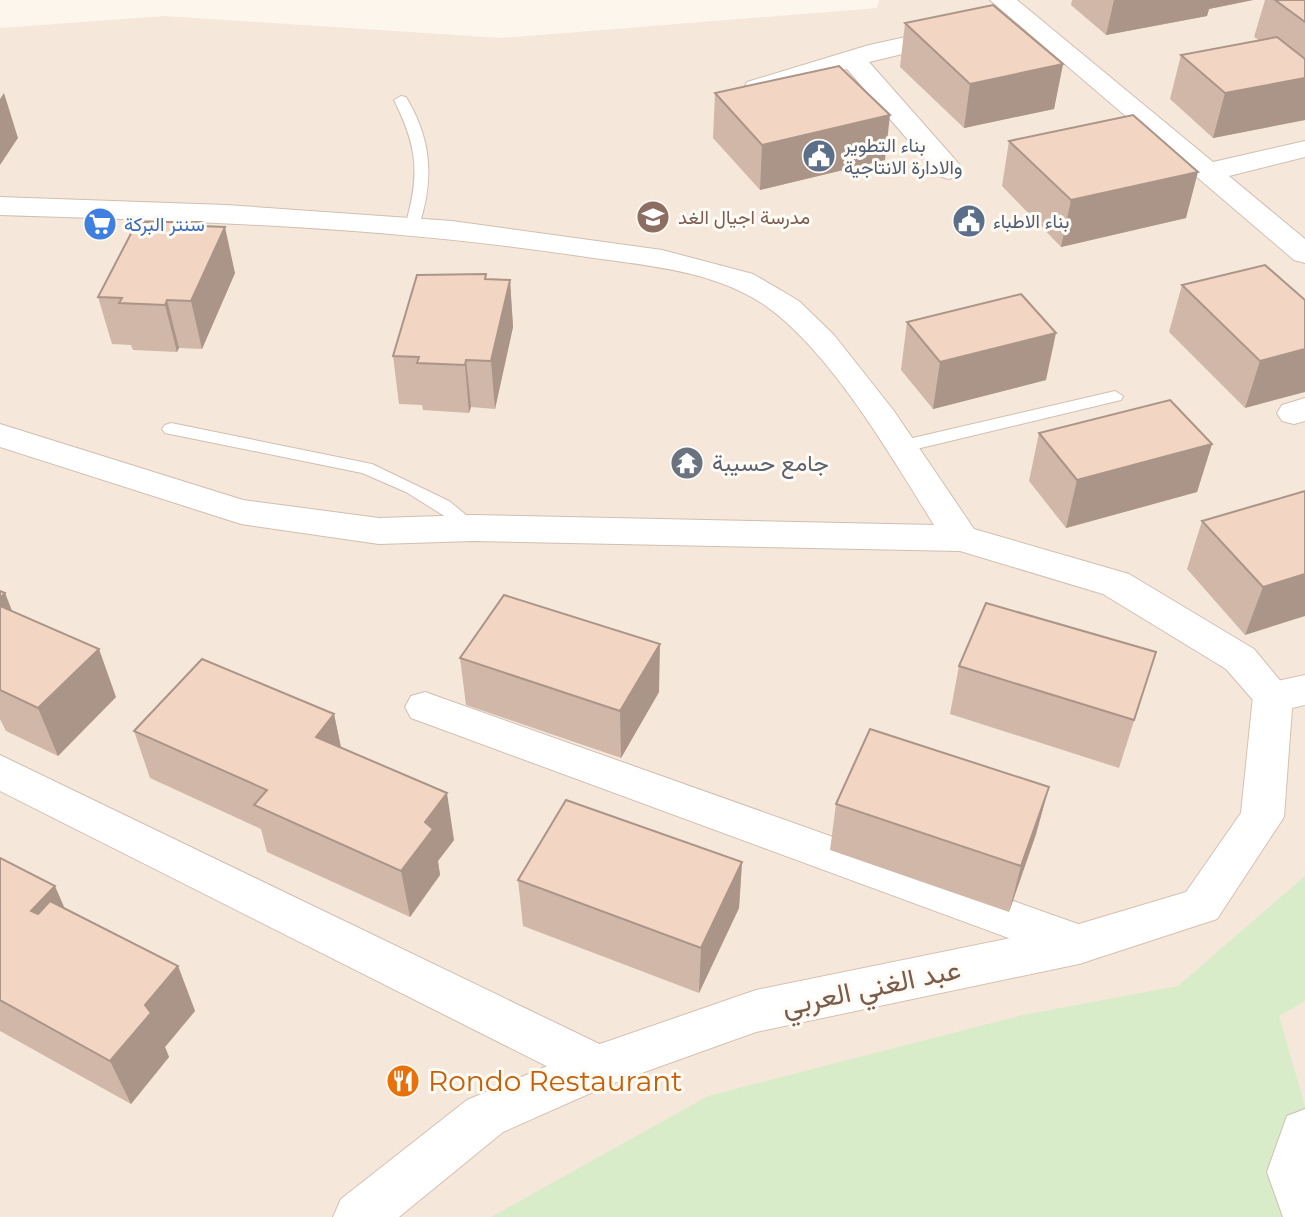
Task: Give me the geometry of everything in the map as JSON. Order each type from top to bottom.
[{"type":"street","points":[[1002,0],[1030,20],[1305,254]]},
{"type":"street","points":[[734,96],[902,45],[1030,20]]},
{"type":"street","points":[[852,59],[949,170]]},
{"type":"street","points":[[1209,172],[1305,149]]},
{"type":"street","points":[[0,206],[210,212],[412,226],[541,240],[692,265],[760,289],[811,327],[904,446],[961,538]]},
{"type":"street","points":[[0,435],[241,512],[379,531],[473,528],[961,538],[1116,584],[1240,659],[1289,693]]},
{"type":"street","name":"عبد الغني العربي","points":[[359,1217],[485,1116],[597,1067],[756,1011],[1079,944],[1201,906],[1262,817],[1289,693]]},
{"type":"street","points":[[425,707],[1079,944]]},
{"type":"street","points":[[0,772],[597,1067]]},
{"type":"street","points":[[1305,1133],[1293,1172],[1305,1208]]},
{"type":"lane","points":[[401,100],[420,136],[424,189],[412,226]]},
{"type":"lane","points":[[904,446],[1115,396]]},
{"type":"lane","points":[[171,429],[366,468],[443,505],[473,528]]},
{"type":"shaded area","points":[[879,0],[1305,0],[1305,1217],[0,1217],[0,28],[165,16],[501,38],[877,8]]},
{"type":"green space","points":[[1305,876],[1305,1001],[1279,1016],[1305,1106],[1305,1217],[491,1217],[708,1096],[1023,1015],[1178,986]]},
{"type":"building","points":[[1275,0],[1305,0],[1305,22]]},
{"type":"building","points":[[993,5],[1063,64],[970,84],[905,23]]},
{"type":"building","points":[[1277,37],[1305,59],[1305,78],[1225,93],[1181,55]]},
{"type":"building","points":[[839,66],[890,115],[762,145],[715,93]]},
{"type":"building","points":[[1133,115],[1198,172],[1071,200],[1009,141]]},
{"type":"building","points":[[137,222],[203,222],[201,226],[225,227],[191,301],[167,300],[165,305],[119,303],[122,298],[98,297]]},
{"type":"building","points":[[1265,265],[1305,300],[1305,349],[1260,361],[1182,285]]},
{"type":"building","points":[[486,274],[485,279],[510,280],[491,361],[466,360],[465,365],[417,363],[419,357],[393,356],[417,275]]},
{"type":"building","points":[[1021,294],[1056,333],[940,362],[907,322]]},
{"type":"building","points":[[1170,400],[1212,444],[1077,480],[1039,433]]},
{"type":"building","points":[[1305,491],[1305,574],[1263,587],[1202,521]]},
{"type":"building","points":[[504,595],[660,644],[620,711],[460,658]]},
{"type":"building","points":[[986,603],[1156,652],[1134,720],[959,666]]},
{"type":"building","points":[[0,606],[99,649],[38,708],[0,690]]},
{"type":"building","points":[[202,659],[334,714],[316,737],[447,793],[425,822],[433,829],[401,871],[254,805],[267,790],[134,731]]},
{"type":"building","points":[[870,729],[1049,787],[1021,866],[836,804]]},
{"type":"building","points":[[566,800],[742,862],[701,948],[518,880]]},
{"type":"building","points":[[0,858],[55,886],[31,911],[38,914],[50,901],[178,966],[145,1005],[151,1013],[110,1061],[0,1000]]},
{"type":"place","name":"بناء التطوير والادارة الانتاجية","points":[[819,156]]},
{"type":"place","name":"مدرسة اجيال الغد","points":[[653,217]]},
{"type":"place","name":"بناء الاطباء","points":[[969,221]]},
{"type":"place","name":"سنتر البركة","points":[[100,224]]},
{"type":"place","name":"جامع حسيبة","points":[[687,463]]},
{"type":"place","name":"Rondo Restaurant","points":[[403,1081]]}]
